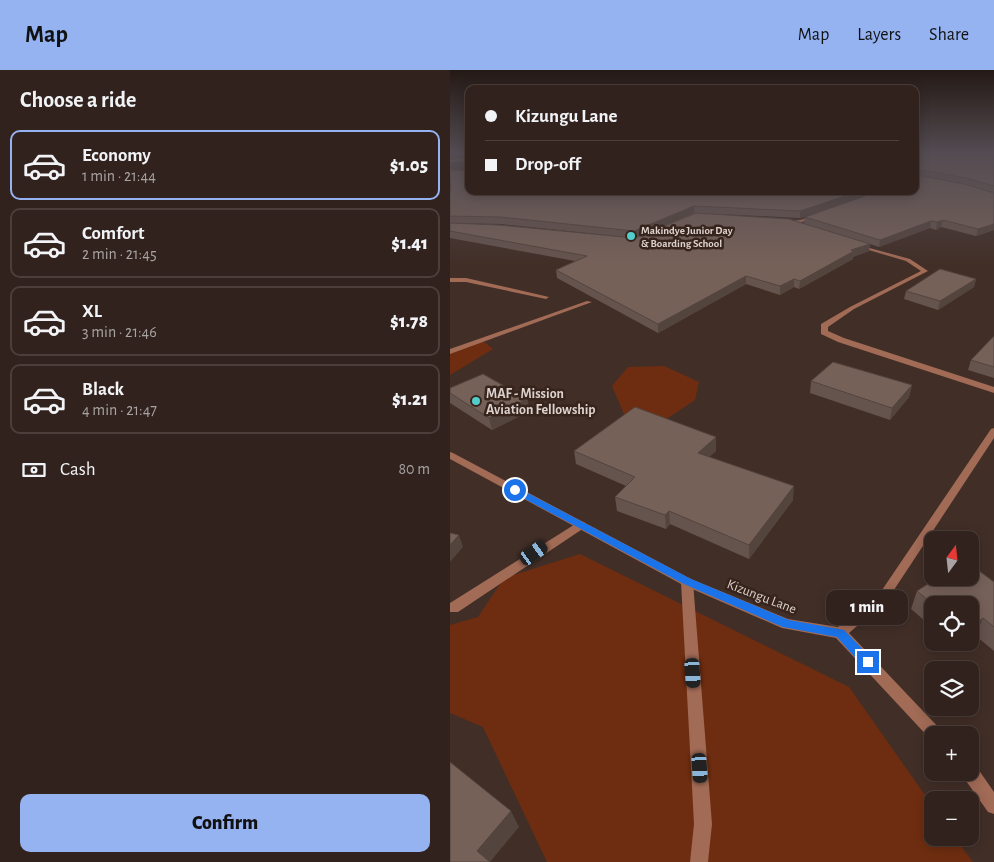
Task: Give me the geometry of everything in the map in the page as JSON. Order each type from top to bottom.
[{"type":"street","points":[[779,222],[789,222],[819,215]]},
{"type":"street","points":[[789,222],[807,230]]},
{"type":"street","points":[[848,242],[908,260],[924,271],[852,308],[824,326],[824,332],[841,340],[994,390]]},
{"type":"street","points":[[450,280],[466,280],[546,297]]},
{"type":"street","points":[[450,352],[589,302]]},
{"type":"street","points":[[928,726],[840,633],[884,596],[993,436]]},
{"type":"street","name":"Kizungu Lane","points":[[450,455],[688,582],[787,624],[840,633]]},
{"type":"street","points":[[453,608],[580,524]]},
{"type":"street","points":[[688,582],[703,824],[699,862]]},
{"type":"street","points":[[976,781],[994,806]]},
{"type":"shaded area","points":[[482,340],[493,349],[450,375],[450,354]]},
{"type":"shaded area","points":[[664,366],[699,382],[695,400],[665,420],[627,421],[612,386],[628,367]]},
{"type":"shaded area","points":[[580,554],[849,687],[924,794],[924,846],[961,846],[973,862],[547,862],[483,727],[450,713],[450,625],[478,617],[504,578]]},
{"type":"building","points":[[465,190],[465,195],[848,195],[800,211],[694,206],[634,231],[500,217],[450,216],[451,191]]},
{"type":"building","points":[[919,190],[984,190],[994,193],[994,224],[978,229],[943,220],[931,221],[880,240],[805,217],[868,195],[919,195]]},
{"type":"building","points":[[696,213],[789,219],[870,244],[851,250],[854,251],[800,281],[794,279],[780,286],[746,276],[658,324],[556,270],[587,256],[450,231],[450,223],[499,225],[635,238]]},
{"type":"building","points":[[940,269],[976,279],[940,301],[906,291]]},
{"type":"building","points":[[994,336],[994,367],[971,360]]},
{"type":"building","points":[[833,362],[912,385],[892,408],[811,381]]},
{"type":"building","points":[[483,374],[527,399],[489,418],[450,393],[450,388]]},
{"type":"building","points":[[635,407],[716,437],[698,453],[794,486],[749,545],[669,511],[665,515],[615,497],[635,477],[574,451]]},
{"type":"building","points":[[450,533],[459,535],[450,545]]},
{"type":"building","points":[[979,571],[994,582],[994,627],[983,618],[979,621],[979,596],[924,597],[917,591],[925,586],[979,586]]},
{"type":"building","points":[[450,762],[511,811],[477,851],[490,862],[450,862]]},
{"type":"place","name":"Makindye Junior Day & Boarding School","points":[[631,236]]},
{"type":"place","name":"MAF - Mission Aviation Fellowship","points":[[476,401]]},
{"type":"route","points":[[515,490],[688,582],[787,624],[840,633],[868,662]]}]
